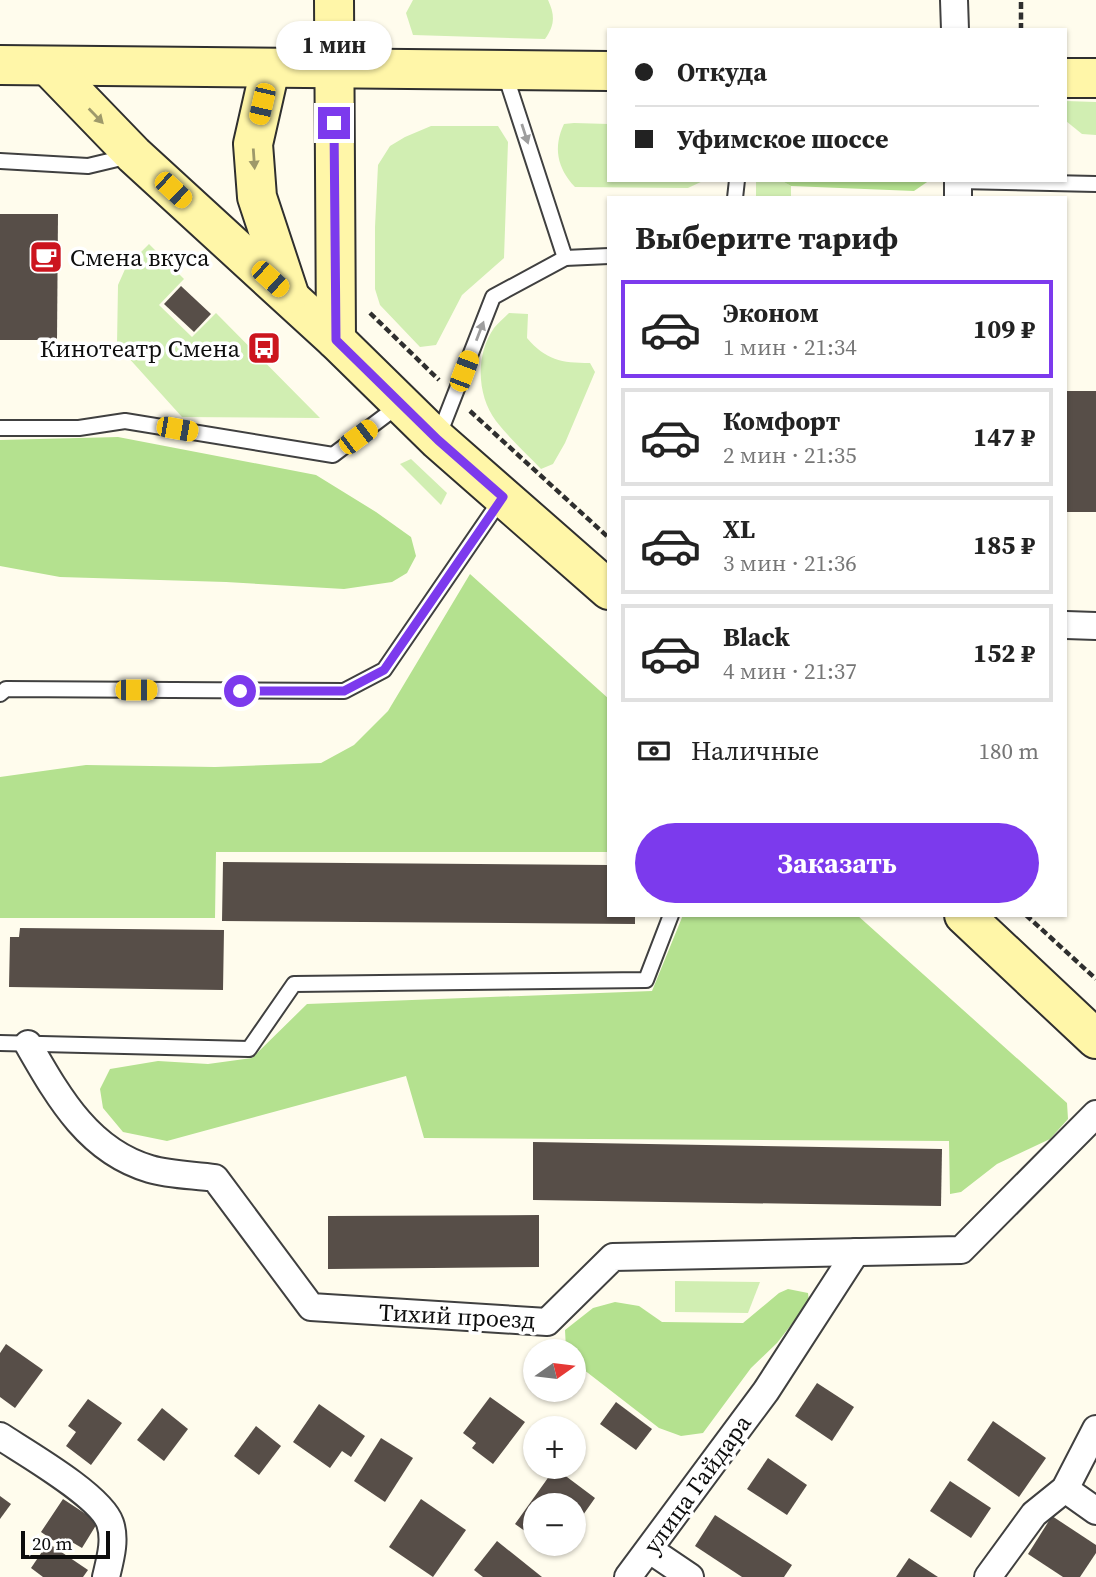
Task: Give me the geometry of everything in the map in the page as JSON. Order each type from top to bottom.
[{"type":"main road","points":[[334,0],[336,340]]},
{"type":"main road","points":[[0,65],[607,71]]},
{"type":"main road","points":[[49,66],[134,155],[336,340],[438,440],[607,588]]},
{"type":"main road","points":[[270,69],[253,144],[257,197],[290,297]]},
{"type":"main road","points":[[1067,78],[1096,78]]},
{"type":"main road","points":[[966,917],[1096,1039]]},
{"type":"street","points":[[954,0],[955,28]]},
{"type":"street","points":[[1067,625],[1096,626]]},
{"type":"street","name":"Тихий проезд","points":[[28,1044],[59,1100],[107,1150],[150,1169],[215,1178],[311,1307],[547,1322],[613,1257],[961,1250],[1096,1114]]},
{"type":"street","name":"улица Гайдара","points":[[628,1577],[766,1391],[856,1252]]},
{"type":"street","points":[[988,1577],[1034,1514],[1065,1489],[1096,1429]]},
{"type":"street","points":[[0,1436],[91,1498],[110,1522],[112,1547],[106,1577]]},
{"type":"street","points":[[1065,1489],[1096,1511]]},
{"type":"street","points":[[650,1549],[690,1577]]},
{"type":"lane","points":[[504,69],[565,258]]},
{"type":"lane","points":[[0,161],[88,166],[134,155]]},
{"type":"lane","points":[[1004,182],[1096,184]]},
{"type":"lane","points":[[438,440],[493,296],[565,258],[607,256]]},
{"type":"lane","points":[[0,429],[79,428],[125,421],[333,455],[400,404]]},
{"type":"lane","points":[[0,694],[6,690],[344,691],[384,670],[503,497]]},
{"type":"lane","points":[[0,1043],[249,1049],[294,984],[646,980],[670,917]]},
{"type":"path","points":[[1021,0],[1021,28]]},
{"type":"path","points":[[1028,917],[1096,979]]},
{"type":"green space","points":[[413,0],[548,0],[553,15],[552,24],[545,39],[413,35],[406,13]]},
{"type":"green space","points":[[1067,101],[1096,102],[1096,135],[1082,134],[1067,122]]},
{"type":"green space","points":[[564,124],[607,124],[607,182],[701,182],[688,188],[575,187],[564,172],[559,157],[559,141]]},
{"type":"green space","points":[[431,126],[498,126],[508,142],[504,258],[462,295],[436,345],[420,347],[380,305],[375,289],[378,165],[390,146]]},
{"type":"green space","points":[[756,182],[784,182],[791,186],[791,196],[756,196]]},
{"type":"green space","points":[[784,182],[927,182],[914,191],[791,186]]},
{"type":"green space","points":[[149,244],[184,279],[159,305],[192,337],[216,313],[320,418],[182,417],[117,345],[118,285],[126,267]]},
{"type":"green space","points":[[509,313],[528,314],[527,338],[548,356],[562,361],[590,363],[595,372],[565,443],[553,464],[541,469],[496,421],[482,388],[481,363],[484,350],[494,328]]},
{"type":"green space","points":[[118,437],[316,475],[411,537],[416,556],[407,573],[392,582],[344,589],[60,577],[0,566],[0,440]]},
{"type":"green space","points":[[411,459],[447,493],[441,505],[400,464]]},
{"type":"green space","points":[[470,574],[607,697],[607,852],[216,852],[215,918],[0,918],[0,777],[86,765],[215,767],[321,763],[354,745],[388,711]]},
{"type":"green space","points":[[682,917],[859,917],[1067,1103],[1068,1119],[1050,1139],[997,1164],[961,1192],[950,1194],[949,1141],[424,1138],[406,1076],[167,1141],[123,1132],[103,1108],[100,1089],[110,1069],[158,1061],[208,1064],[252,1058],[307,1004],[652,991]]},
{"type":"green space","points":[[675,1281],[760,1282],[748,1313],[675,1312]]},
{"type":"green space","points":[[788,1289],[808,1293],[809,1302],[777,1343],[751,1368],[703,1433],[681,1436],[659,1428],[586,1371],[586,1339],[565,1339],[565,1330],[593,1308],[615,1302],[639,1306],[662,1322],[743,1323],[779,1293]]},
{"type":"building","points":[[0,214],[58,214],[57,340],[0,340]]},
{"type":"building","points":[[181,286],[211,314],[194,332],[164,304]]},
{"type":"building","points":[[1067,391],[1096,391],[1096,512],[1067,512]]},
{"type":"building","points":[[223,862],[607,865],[607,917],[635,917],[635,924],[222,921]]},
{"type":"building","points":[[20,928],[224,930],[223,990],[9,987],[10,937],[19,937]]},
{"type":"building","points":[[533,1142],[942,1149],[941,1206],[533,1200]]},
{"type":"building","points":[[539,1215],[539,1267],[328,1269],[328,1216]]},
{"type":"building","points":[[6,1344],[43,1370],[15,1408],[0,1397],[0,1353]]},
{"type":"building","points":[[817,1383],[854,1407],[832,1441],[795,1416]]},
{"type":"building","points":[[490,1397],[523,1421],[523,1425],[493,1464],[472,1448],[476,1443],[463,1433]]},
{"type":"building","points":[[88,1399],[122,1423],[91,1465],[66,1446],[76,1432],[68,1426]]},
{"type":"building","points":[[616,1402],[652,1429],[636,1450],[600,1424]]},
{"type":"building","points":[[319,1404],[365,1436],[351,1457],[342,1451],[330,1468],[293,1442]]},
{"type":"building","points":[[162,1408],[188,1429],[164,1461],[137,1440]]},
{"type":"building","points":[[993,1421],[1046,1458],[1019,1497],[967,1460]]},
{"type":"building","points":[[256,1426],[281,1446],[259,1475],[234,1456]]},
{"type":"building","points":[[381,1438],[413,1458],[385,1502],[354,1481]]},
{"type":"building","points":[[768,1458],[807,1485],[787,1515],[747,1489]]},
{"type":"building","points":[[547,1479],[570,1479],[595,1498],[586,1511],[586,1493],[537,1493]]},
{"type":"building","points":[[950,1481],[991,1508],[971,1538],[930,1511]]},
{"type":"building","points":[[0,1496],[11,1504],[0,1519]]},
{"type":"building","points":[[63,1499],[98,1522],[82,1548],[65,1538],[60,1545],[41,1532]]},
{"type":"building","points":[[421,1499],[466,1530],[433,1577],[389,1547]]},
{"type":"building","points":[[523,1513],[523,1530],[515,1524]]},
{"type":"building","points":[[715,1515],[792,1565],[784,1577],[742,1577],[695,1546]]},
{"type":"building","points":[[1052,1516],[1096,1545],[1096,1553],[1080,1577],[1063,1577],[1028,1554]]},
{"type":"building","points":[[497,1541],[542,1577],[483,1577],[474,1570]]},
{"type":"building","points":[[48,1543],[88,1570],[83,1577],[43,1577],[31,1568]]},
{"type":"building","points":[[909,1558],[938,1577],[896,1577]]},
{"type":"place","name":"Смена вкуса","points":[[46,257]]},
{"type":"place","name":"Кинотеатр Смена","points":[[264,348]]},
{"type":"route","points":[[240,691],[344,691],[384,670],[503,497],[438,440],[336,340],[334,123]]}]
